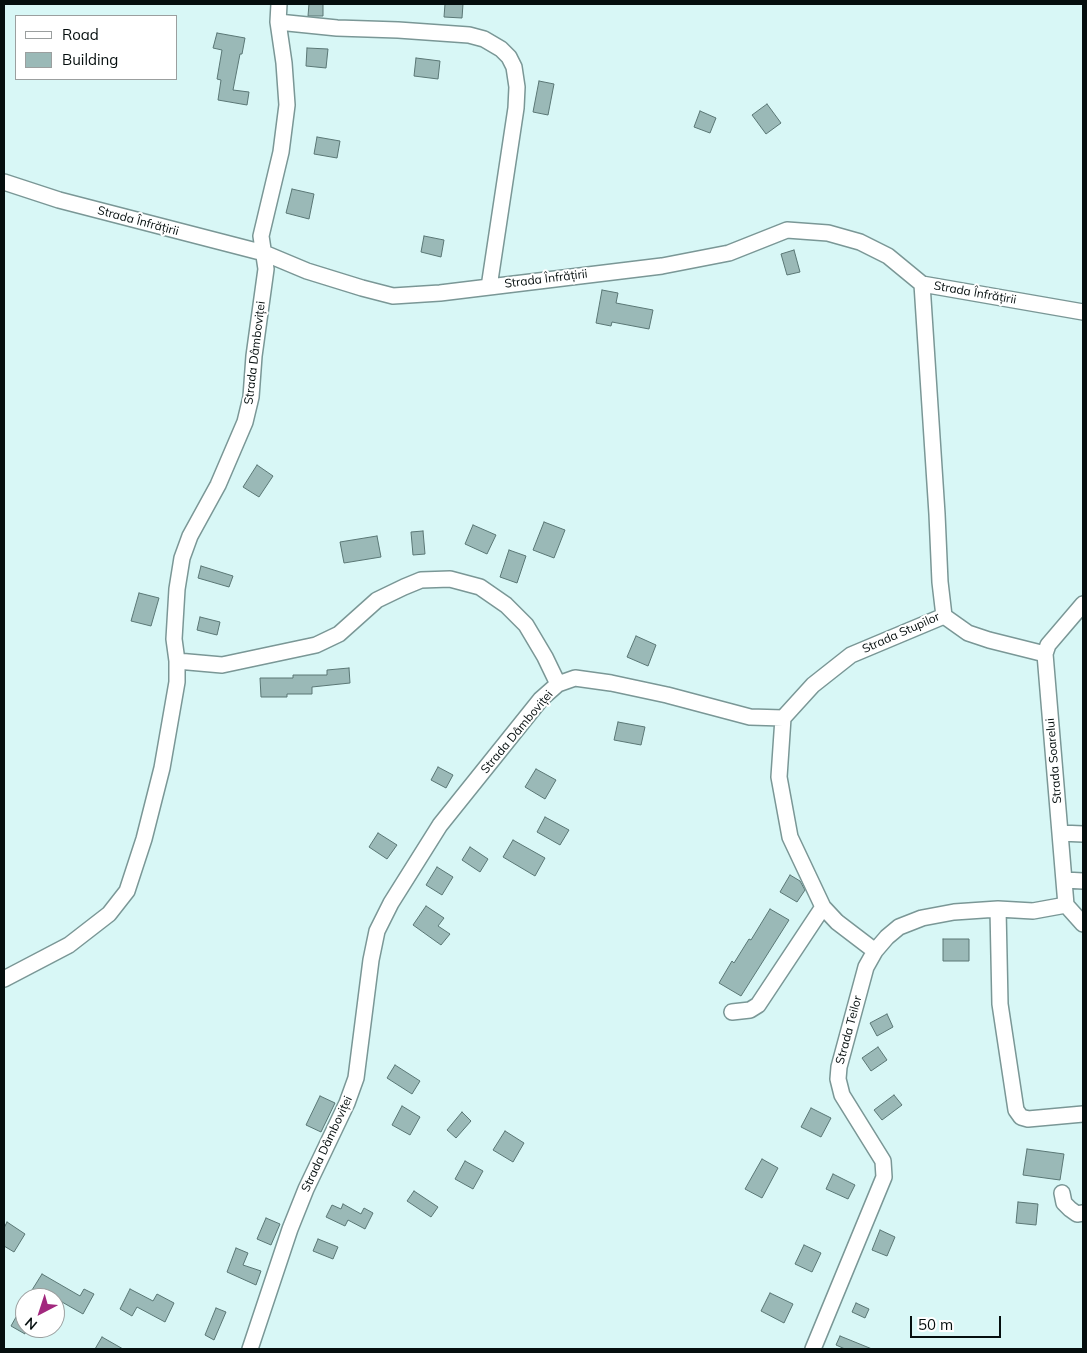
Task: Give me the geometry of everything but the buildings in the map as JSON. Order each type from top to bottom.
[{"type":"street","name":"Strada Dâmboviței","points":[[250,1349],[290,1229],[306,1189],[347,1103],[356,1078],[370,960],[378,931],[392,903],[440,824],[542,699],[558,684],[526,625],[506,605],[480,588],[450,579],[421,580],[377,600],[339,634],[316,645],[222,665],[177,661],[174,639],[177,589],[182,558],[190,536],[218,484],[245,422],[251,397],[254,356],[266,269],[260,236],[281,152],[287,105],[284,63],[278,22],[279,4]]},
{"type":"street","points":[[278,22],[338,28],[469,35],[484,39],[510,57],[514,67],[517,87],[516,108],[489,286]]},
{"type":"street","name":"Strada Înfrățirii","points":[[4,182],[59,200],[264,253],[307,270],[393,296],[440,293],[662,266],[730,253],[787,230],[828,234],[860,242],[888,256],[922,284],[1083,312]]},
{"type":"street","name":"Strada Stupilor","points":[[783,718],[813,685],[851,655],[944,616],[940,582],[922,284]]},
{"type":"street","points":[[944,616],[968,633],[1045,654],[1048,645],[1083,604]]},
{"type":"street","name":"Strada Soarelui","points":[[1045,654],[1066,905]]},
{"type":"street","points":[[4,979],[69,945],[110,914],[127,892],[144,839],[162,768],[177,682],[177,661]]},
{"type":"street","points":[[558,684],[575,678],[602,682],[667,695],[750,718],[783,718],[779,777],[790,837],[823,907],[837,922],[875,951]]},
{"type":"street","points":[[1060,834],[1083,834]]},
{"type":"street","points":[[1064,880],[1083,881]]},
{"type":"street","points":[[1066,905],[1083,924]]},
{"type":"street","name":"Strada Teilor","points":[[813,1349],[884,1177],[882,1161],[842,1095],[838,1079],[839,1068],[866,967],[875,951],[899,927],[922,918],[954,912],[998,909],[1034,911],[1066,905]]},
{"type":"street","points":[[732,1012],[750,1010],[758,1005],[823,907]]},
{"type":"street","points":[[998,909],[1000,1004],[1016,1110],[1021,1117],[1028,1119],[1083,1114]]},
{"type":"street","points":[[1062,1193],[1064,1203],[1070,1209],[1077,1214],[1083,1213]]}]
